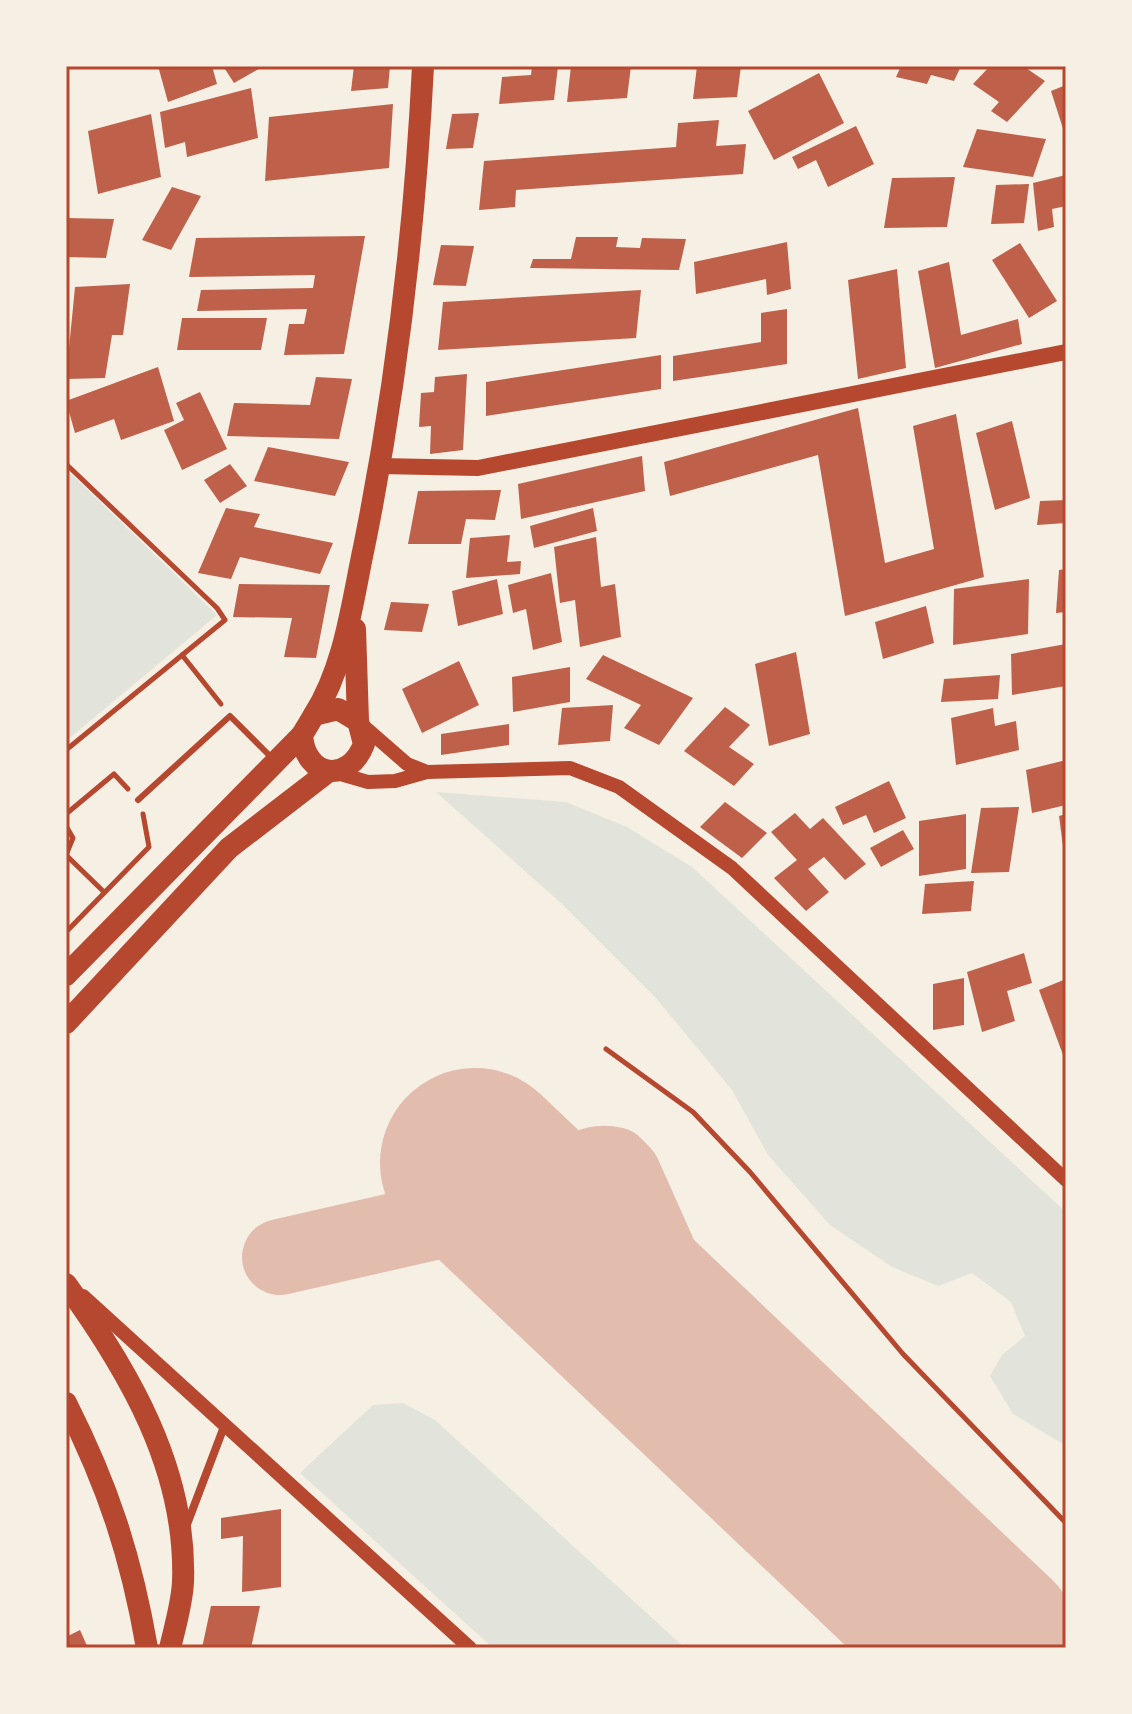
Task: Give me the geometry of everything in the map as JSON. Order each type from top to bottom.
[{"type":"highway","points":[[66,975],[302,735],[327,694],[356,588],[380,466],[417,196],[423,66]]},
{"type":"highway","points":[[66,1023],[229,848],[329,771],[352,765],[360,756],[364,744],[358,721],[356,588]]},
{"type":"highway","points":[[314,715],[338,709],[358,721]]},
{"type":"highway","points":[[302,735],[308,759],[329,771]]},
{"type":"highway","points":[[66,1282],[113,1354],[157,1438],[176,1499],[183,1583],[170,1648]]},
{"type":"highway","points":[[66,1403],[99,1468],[134,1572],[147,1648]]},
{"type":"main road","points":[[380,466],[478,468],[1066,352]]},
{"type":"street","points":[[358,721],[407,764],[427,772]]},
{"type":"street","points":[[329,771],[368,782],[395,781],[427,772],[570,768],[619,787],[732,868],[1066,1180]]},
{"type":"street","points":[[66,1282],[470,1648]]},
{"type":"street","points":[[180,1542],[225,1423]]},
{"type":"lane","points":[[138,800],[230,716],[276,762]]},
{"type":"path","points":[[66,464],[217,608],[225,620],[66,750]]},
{"type":"path","points":[[182,655],[230,716]]},
{"type":"path","points":[[66,814],[114,774],[138,800],[149,847],[66,932]]},
{"type":"path","points":[[66,826],[73,838],[66,855],[104,892]]},
{"type":"path","points":[[606,1049],[693,1112],[750,1172],[903,1354],[1066,1523]]},
{"type":"shaded area","points":[[66,469],[217,615],[66,741]]},
{"type":"shaded area","points":[[436,792],[566,802],[627,827],[692,867],[1066,1212],[1066,1446],[1013,1414],[990,1376],[1002,1355],[1025,1336],[1011,1302],[972,1273],[938,1286],[892,1267],[830,1225],[768,1155],[732,1090],[655,997],[562,904]]},
{"type":"shaded area","points":[[403,1403],[435,1420],[685,1648],[493,1648],[300,1473],[373,1405]]},
{"type":"building","points":[[158,66],[212,66],[217,84],[168,102]]},
{"type":"building","points":[[223,66],[264,66],[234,83]]},
{"type":"building","points":[[354,66],[390,66],[388,88],[351,91]]},
{"type":"building","points":[[532,66],[558,66],[554,100],[499,104],[502,77],[531,75]]},
{"type":"building","points":[[571,66],[631,66],[627,98],[567,102]]},
{"type":"building","points":[[697,66],[741,66],[737,97],[693,99]]},
{"type":"building","points":[[901,66],[961,66],[954,81],[931,75],[927,84],[896,77]]},
{"type":"building","points":[[990,66],[1023,66],[1045,81],[1007,122],[991,111],[999,102],[973,84]]},
{"type":"building","points":[[819,73],[844,123],[774,160],[748,111]]},
{"type":"building","points":[[1066,85],[1066,135],[1065,135],[1051,91]]},
{"type":"building","points":[[251,88],[258,138],[187,157],[185,142],[165,148],[160,112]]},
{"type":"building","points":[[393,104],[389,168],[265,181],[269,117]]},
{"type":"building","points":[[479,113],[473,148],[446,149],[452,114]]},
{"type":"building","points":[[151,114],[161,177],[98,194],[88,131]]},
{"type":"building","points":[[719,120],[716,146],[746,144],[743,174],[516,190],[515,207],[479,210],[484,161],[676,147],[678,123]]},
{"type":"building","points":[[856,126],[874,164],[828,187],[816,160],[798,169],[792,157]]},
{"type":"building","points":[[977,129],[1046,139],[1033,177],[963,167]]},
{"type":"building","points":[[1066,175],[1066,206],[1052,209],[1054,227],[1038,231],[1033,183]]},
{"type":"building","points":[[955,177],[947,227],[884,228],[892,178]]},
{"type":"building","points":[[1029,184],[1024,223],[991,224],[996,185]]},
{"type":"building","points":[[172,187],[201,196],[171,250],[142,240]]},
{"type":"building","points":[[67,218],[114,219],[106,258],[66,257]]},
{"type":"building","points":[[365,236],[344,354],[284,355],[289,324],[304,324],[307,309],[197,311],[201,290],[313,288],[315,275],[189,277],[196,238]]},
{"type":"building","points":[[576,237],[618,237],[616,247],[640,248],[642,238],[686,239],[679,270],[530,268],[533,259],[571,259]]},
{"type":"building","points":[[787,242],[791,289],[767,295],[766,279],[696,294],[694,262]]},
{"type":"building","points":[[1020,243],[1057,301],[1029,318],[992,260]]},
{"type":"building","points":[[441,245],[474,246],[466,286],[433,285]]},
{"type":"building","points":[[949,262],[961,335],[1018,319],[1022,344],[935,368],[918,271]]},
{"type":"building","points":[[897,269],[906,368],[858,379],[848,280]]},
{"type":"building","points":[[130,284],[123,335],[112,335],[105,378],[66,379],[75,287]]},
{"type":"building","points":[[641,290],[636,338],[438,350],[443,302]]},
{"type":"building","points":[[787,309],[787,364],[673,381],[673,356],[761,342],[761,313]]},
{"type":"building","points":[[182,318],[267,318],[261,350],[177,350]]},
{"type":"building","points":[[661,355],[661,389],[486,416],[486,382]]},
{"type":"building","points":[[158,367],[174,421],[121,440],[114,419],[75,433],[66,401]]},
{"type":"building","points":[[467,374],[463,450],[430,454],[431,426],[419,427],[421,393],[434,392],[435,377]]},
{"type":"building","points":[[316,377],[352,379],[339,439],[227,436],[234,403],[310,405]]},
{"type":"building","points":[[200,392],[227,449],[182,470],[164,430],[184,420],[176,403]]},
{"type":"building","points":[[858,408],[885,563],[934,549],[913,426],[956,414],[984,577],[845,616],[818,455],[670,496],[664,462]]},
{"type":"building","points":[[1012,421],[1030,498],[995,510],[976,433]]},
{"type":"building","points":[[268,447],[349,462],[335,496],[254,481]]},
{"type":"building","points":[[642,456],[645,491],[521,519],[518,484]]},
{"type":"building","points":[[230,464],[247,486],[220,503],[204,480]]},
{"type":"building","points":[[501,490],[495,520],[466,519],[461,544],[408,544],[418,491]]},
{"type":"building","points":[[1066,500],[1066,523],[1037,525],[1040,501]]},
{"type":"building","points":[[226,508],[260,514],[254,527],[333,543],[320,574],[240,557],[231,579],[198,573]]},
{"type":"building","points":[[593,508],[597,531],[534,548],[530,526]]},
{"type":"building","points":[[510,535],[507,562],[521,561],[520,574],[466,578],[470,538]]},
{"type":"building","points":[[596,537],[601,587],[615,584],[621,637],[580,647],[575,600],[560,603],[554,547]]},
{"type":"building","points":[[1066,569],[1066,612],[1056,613],[1059,570]]},
{"type":"building","points":[[551,573],[562,642],[533,650],[526,609],[513,613],[508,585]]},
{"type":"building","points":[[497,579],[503,614],[458,626],[452,591]]},
{"type":"building","points":[[1029,579],[1028,634],[953,645],[954,589]]},
{"type":"building","points":[[239,584],[330,585],[316,658],[284,657],[292,618],[233,617]]},
{"type":"building","points":[[391,602],[429,604],[422,632],[384,630]]},
{"type":"building","points":[[926,606],[934,643],[883,659],[875,622]]},
{"type":"building","points":[[1066,644],[1066,686],[1012,695],[1011,654]]},
{"type":"building","points":[[796,652],[810,734],[769,746],[755,664]]},
{"type":"building","points":[[603,655],[693,698],[659,745],[624,728],[641,705],[586,679]]},
{"type":"building","points":[[459,661],[479,705],[422,733],[402,689]]},
{"type":"building","points":[[570,667],[570,702],[513,712],[512,677]]},
{"type":"building","points":[[1000,675],[998,699],[941,702],[944,679]]},
{"type":"building","points":[[613,705],[610,741],[558,745],[562,708]]},
{"type":"building","points":[[725,707],[750,725],[729,747],[754,764],[734,786],[684,751]]},
{"type":"building","points":[[993,708],[995,726],[1016,721],[1019,750],[956,765],[951,718]]},
{"type":"building","points":[[509,724],[509,745],[441,755],[441,734]]},
{"type":"building","points":[[1066,760],[1066,805],[1032,813],[1026,770]]},
{"type":"building","points":[[889,781],[906,818],[874,833],[866,815],[843,825],[835,807]]},
{"type":"building","points":[[725,802],[767,833],[742,858],[700,827]]},
{"type":"building","points":[[1019,807],[1009,872],[971,873],[981,808]]},
{"type":"building","points":[[795,813],[810,829],[823,818],[866,864],[845,880],[824,857],[808,869],[829,892],[806,911],[774,878],[797,860],[771,832]]},
{"type":"building","points":[[966,814],[966,869],[919,876],[919,821]]},
{"type":"building","points":[[1066,814],[1066,854],[1064,854],[1059,816]]},
{"type":"building","points":[[903,830],[914,849],[881,867],[870,848]]},
{"type":"building","points":[[974,881],[971,911],[922,914],[925,884]]},
{"type":"building","points":[[1024,953],[1032,983],[1007,991],[1015,1021],[982,1032],[967,972]]},
{"type":"building","points":[[964,978],[964,1025],[933,1030],[933,984]]},
{"type":"building","points":[[1066,979],[1066,1063],[1039,990]]},
{"type":"building","points":[[281,1509],[281,1587],[242,1592],[243,1536],[221,1539],[221,1518]]},
{"type":"building","points":[[211,1606],[260,1606],[251,1648],[202,1648]]},
{"type":"building","points":[[80,1630],[88,1648],[66,1648],[66,1637]]},
{"type":"taxiway","points":[[574,1258],[562,1228],[566,1192],[580,1173],[590,1167],[614,1165],[623,1174],[723,1398]]},
{"type":"taxiway","points":[[280,1257],[517,1203]]},
{"type":"runway","points":[[475,1163],[986,1648]]}]
